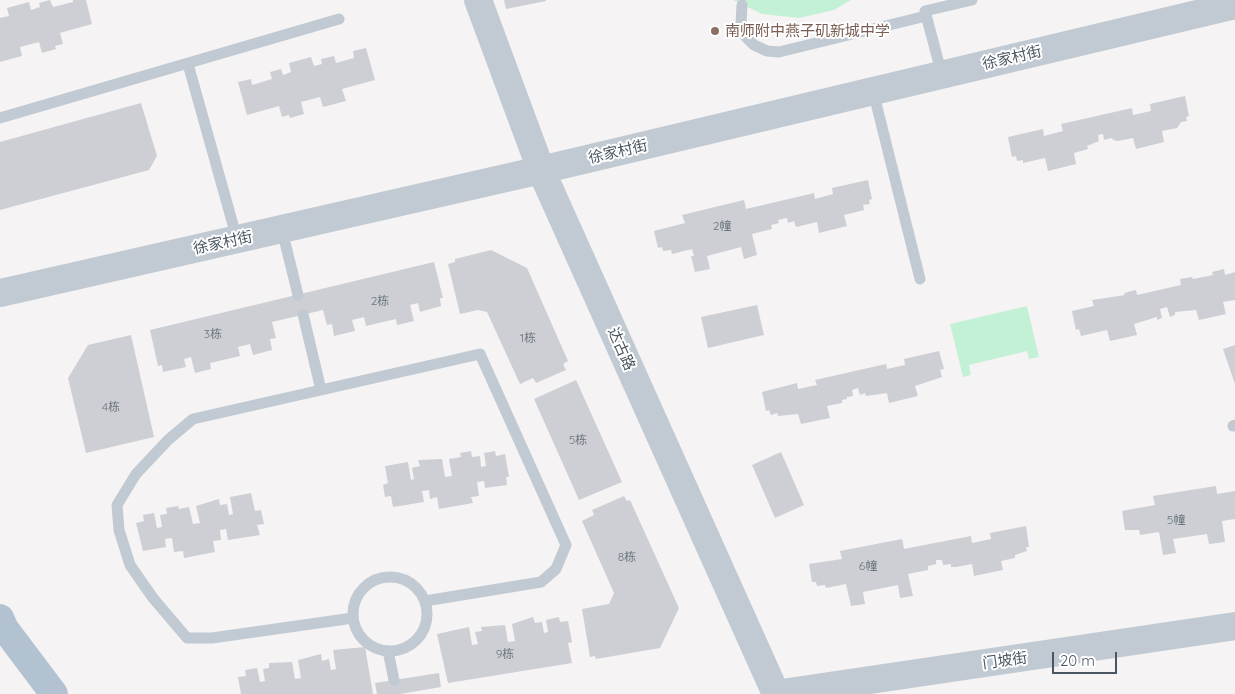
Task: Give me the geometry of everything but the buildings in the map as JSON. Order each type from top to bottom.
[{"type":"main road","points":[[0,618],[5,629],[54,694]]},
{"type":"street","name":"达古路","points":[[478,0],[541,170],[776,694]]},
{"type":"street","name":"徐家村街","points":[[0,293],[541,170],[1235,5]]},
{"type":"street","name":"门坡街","points":[[776,694],[1235,626]]},
{"type":"lane","points":[[942,75],[925,12],[972,0]]},
{"type":"lane","points":[[742,5],[741,25],[745,36],[754,45],[766,51],[779,52],[926,16]]},
{"type":"lane","points":[[0,118],[339,19]]},
{"type":"lane","points":[[188,64],[236,240]]},
{"type":"lane","points":[[873,91],[920,279]]},
{"type":"lane","points":[[282,230],[298,295]]},
{"type":"lane","points":[[303,314],[322,390]]},
{"type":"lane","points":[[354,618],[212,638],[187,638],[153,598],[130,565],[119,530],[117,505],[136,474],[168,440],[194,419],[480,354],[566,545],[556,569],[541,582],[425,601]]},
{"type":"lane","points":[[391,577],[412,584],[425,601],[428,611],[423,632],[408,646],[388,651],[378,649],[361,637],[354,618],[357,598],[371,582],[380,578],[391,577]]},
{"type":"lane","points":[[388,651],[394,680]]},
{"type":"green space","points":[[733,0],[851,0],[834,10],[799,18],[762,14]]},
{"type":"green space","points":[[1027,306],[1039,357],[1029,359],[1027,351],[969,365],[971,375],[963,377],[950,324]]},
{"type":"place","name":"南师附中燕子矶新城中学","points":[[715,31]]}]
